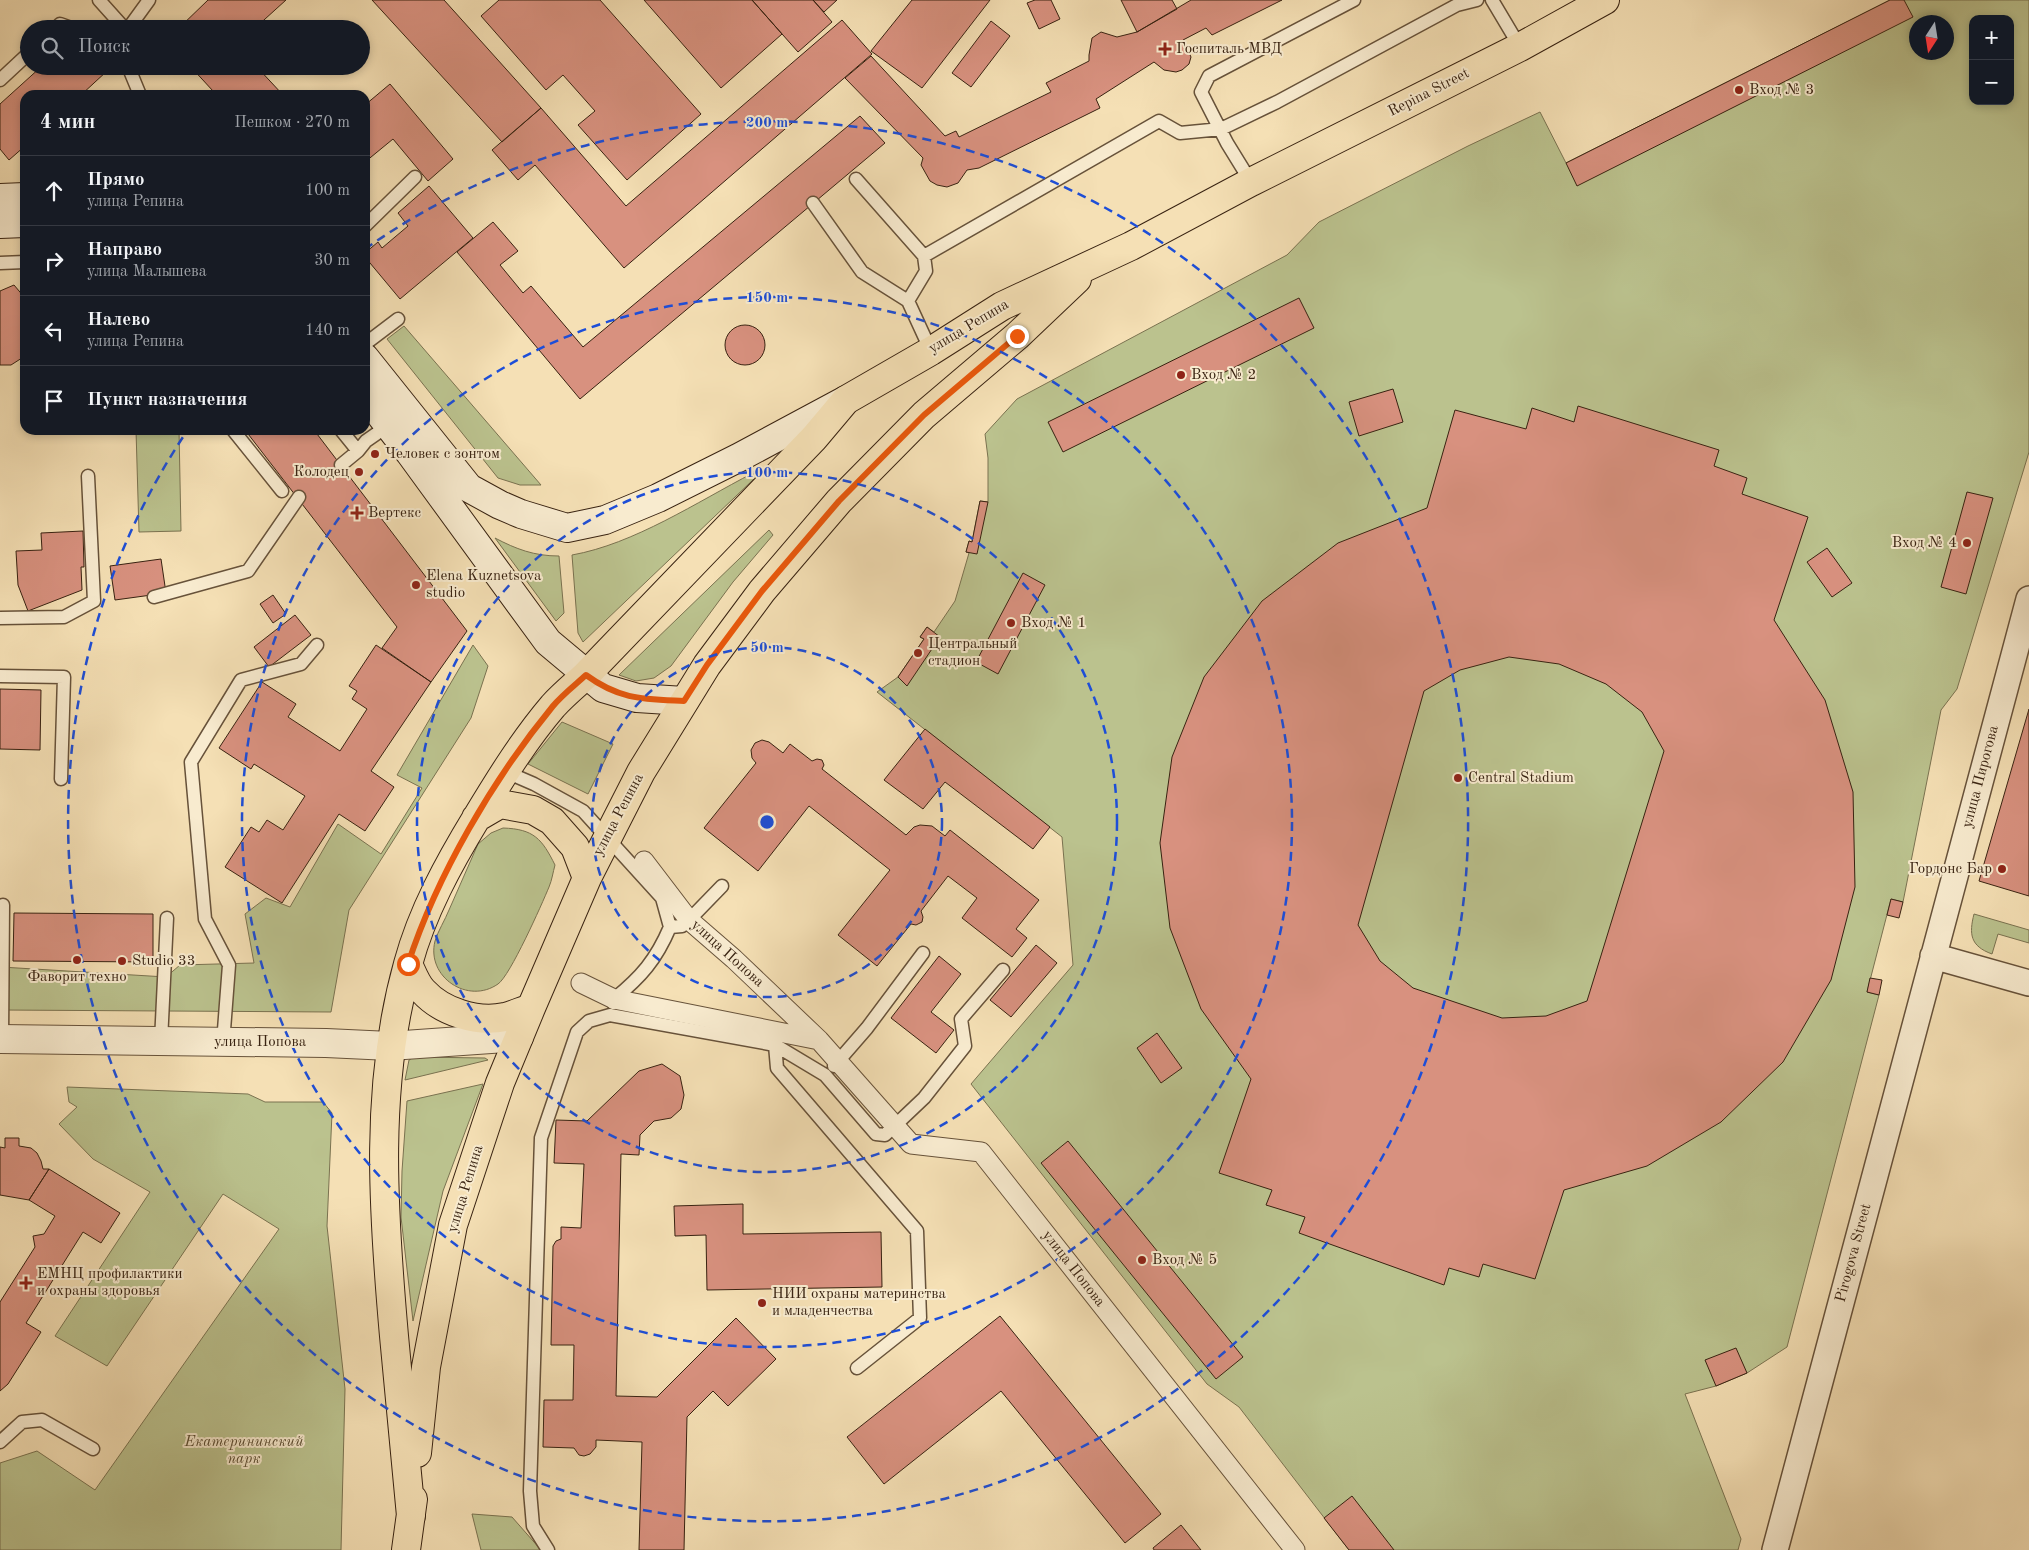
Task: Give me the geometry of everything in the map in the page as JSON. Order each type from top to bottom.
[{"type":"main road","name":"Repina Street","points":[[1251,182],[1520,47],[1605,0]]},
{"type":"main road","name":"улица Репина","points":[[370,364],[469,488],[500,506],[567,528],[605,520],[658,498],[738,458],[846,400],[1002,306],[1131,246],[1251,182]]},
{"type":"main road","points":[[0,198],[20,197]]},
{"type":"main road","points":[[0,224],[20,223]]},
{"type":"main road","name":"улица Репина","points":[[406,1550],[426,1367],[453,1225],[500,1083],[530,1008],[587,878],[641,772],[707,665],[762,591],[839,501],[924,415],[1017,336],[1096,261]]},
{"type":"main road","name":"улица Репина","points":[[411,1516],[386,1249],[384,1174],[386,1099],[390,1046],[408,964],[435,894],[455,853],[504,771],[554,705],[586,675],[793,460],[846,400]]},
{"type":"main road","points":[[370,401],[548,642],[603,688],[637,698],[684,701]]},
{"type":"main road","points":[[476,818],[500,804],[533,810],[552,821],[575,847],[587,878]]},
{"type":"main road","points":[[408,964],[422,991],[443,1007],[469,1017],[499,1018],[530,1008]]},
{"type":"main road","name":"улица Попова","points":[[1,1038],[223,1043],[326,1042],[390,1046],[519,1036]]},
{"type":"street","name":"улица Пирогова","points":[[1933,956],[2029,599]]},
{"type":"street","name":"улица Попова","points":[[644,861],[689,920],[734,959],[819,1040],[911,1144],[981,1152],[1295,1550]]},
{"type":"street","points":[[1933,956],[2029,983]]},
{"type":"street","name":"Pirogova Street","points":[[1775,1550],[1933,956]]},
{"type":"street","points":[[581,983],[612,1007],[819,1040]]},
{"type":"lane","points":[[99,0],[118,20]]},
{"type":"lane","points":[[134,20],[149,0]]},
{"type":"lane","points":[[1251,182],[1227,142],[1201,92],[1209,76],[1354,0]]},
{"type":"lane","points":[[924,256],[1160,121],[1180,132],[1221,129],[1276,102],[1457,5],[1477,0]]},
{"type":"lane","points":[[1492,0],[1520,47]]},
{"type":"lane","points":[[0,80],[20,61]]},
{"type":"lane","points":[[132,75],[138,90]]},
{"type":"lane","points":[[370,221],[415,177]]},
{"type":"lane","points":[[856,179],[924,256],[926,272],[908,301]]},
{"type":"lane","points":[[813,203],[862,272],[908,301],[931,350]]},
{"type":"lane","points":[[0,263],[20,262]]},
{"type":"lane","points":[[370,340],[398,319]]},
{"type":"lane","points":[[341,464],[389,425]]},
{"type":"lane","points":[[237,435],[282,490]]},
{"type":"lane","points":[[345,435],[358,451]]},
{"type":"lane","points":[[0,618],[64,617],[94,601],[88,476]]},
{"type":"lane","points":[[154,597],[248,571],[298,497]]},
{"type":"lane","points":[[223,1043],[229,965],[205,919],[191,762],[241,680],[301,664],[317,645]]},
{"type":"lane","points":[[0,676],[64,677],[61,779]]},
{"type":"lane","points":[[504,771],[534,784],[583,811],[662,898],[670,927],[660,951],[612,1007],[588,1021],[577,1032],[541,1138],[530,1491],[533,1526],[548,1550]]},
{"type":"lane","points":[[670,927],[682,926],[722,886]]},
{"type":"lane","points":[[1,1038],[3,905]]},
{"type":"lane","points":[[162,1041],[167,918]]},
{"type":"lane","points":[[825,1075],[867,1028],[923,953]]},
{"type":"lane","points":[[612,1007],[775,1045],[825,1075],[876,1134],[885,1135],[924,1098],[965,1046],[961,1019],[1003,970]]},
{"type":"lane","points":[[775,1045],[777,1068],[917,1231],[920,1318],[857,1368]]},
{"type":"lane","points":[[0,1442],[22,1422],[42,1420],[93,1449]]},
{"type":"green space","name":"Central Stadium","points":[[1890,0],[2029,0],[2029,452],[1957,689],[1941,710],[1903,902],[1891,899],[1867,992],[1879,995],[1787,1347],[1747,1373],[1716,1386],[1685,1394],[1741,1539],[1738,1550],[1349,1550],[1239,1407],[1207,1384],[971,1084],[1073,965],[1062,837],[877,692],[898,677],[924,639],[920,637],[927,627],[934,632],[955,601],[969,553],[966,552],[969,541],[972,542],[980,501],[988,502],[988,458],[985,434],[1017,399],[1287,255],[1319,222],[1468,146],[1540,112],[1566,163]]},
{"type":"green space","points":[[404,326],[541,485],[520,485],[498,478],[387,339]]},
{"type":"green space","points":[[136,435],[179,435],[181,531],[139,532]]},
{"type":"green space","points":[[753,473],[756,477],[583,642],[578,633],[572,555],[595,550],[642,532]]},
{"type":"green space","points":[[769,530],[773,535],[733,582],[671,666],[654,678],[636,681],[619,675]]},
{"type":"green space","points":[[495,538],[526,551],[541,555],[559,556],[564,613],[556,621]]},
{"type":"green space","points":[[473,645],[488,666],[471,718],[349,910],[331,1012],[0,1010],[1,967],[166,977],[180,965],[254,963],[245,914],[266,898],[290,907],[338,824],[381,854],[422,788],[397,775]]},
{"type":"green space","points":[[562,722],[613,744],[588,794],[528,764]]},
{"type":"green space","points":[[503,828],[530,833],[541,842],[555,865],[552,879],[525,939],[503,978],[498,984],[486,990],[474,991],[463,989],[452,984],[443,976],[437,966],[434,954],[435,941],[478,844],[491,833]]},
{"type":"green space","points":[[1974,914],[2029,930],[2029,943],[1998,934],[1992,954],[1985,951],[1975,943],[1973,938]]},
{"type":"green space","points":[[414,1057],[485,1058],[488,1060],[405,1080],[409,1060]]},
{"type":"green space","points":[[483,1084],[443,1191],[413,1321],[401,1217],[407,1101]]},
{"type":"green space","name":"Екатерининский парк","points":[[67,1087],[248,1094],[265,1102],[323,1102],[332,1113],[327,1226],[345,1389],[341,1550],[0,1550],[0,1463],[37,1451],[95,1490],[279,1229],[223,1194],[107,1366],[55,1336],[150,1192],[93,1159],[59,1124],[77,1107],[69,1102]]},
{"type":"green space","points":[[472,1514],[512,1517],[541,1550],[481,1550]]},
{"type":"building","points":[[208,0],[286,0],[264,20],[187,20]]},
{"type":"building","points":[[372,0],[444,0],[541,108],[502,142]]},
{"type":"building","points":[[499,0],[600,0],[701,114],[627,180],[578,125],[595,111],[563,75],[546,90],[481,16]]},
{"type":"building","points":[[644,0],[752,0],[782,34],[721,88]]},
{"type":"building","points":[[752,0],[813,0],[832,22],[798,52]]},
{"type":"building","points":[[813,0],[837,0],[824,12]]},
{"type":"building","points":[[912,0],[990,0],[922,88],[871,51]]},
{"type":"building","points":[[1035,0],[1051,0],[1060,19],[1039,29],[1027,3]]},
{"type":"building","points":[[1121,0],[1172,0],[1177,9],[1137,32]]},
{"type":"building","points":[[1191,0],[1282,0],[1212,35],[1206,28],[1183,40],[1191,57],[1189,64],[1182,70],[1176,72],[1164,70],[1154,62],[1096,99],[1100,108],[979,168],[967,170],[958,183],[947,187],[930,181],[921,165],[923,158],[845,78],[871,56],[945,136],[956,131],[959,137],[1051,92],[1046,83],[1089,61],[1092,38],[1101,32],[1117,37],[1137,32]]},
{"type":"building","name":"Вход № 3","points":[[1890,0],[1904,0],[1912,15],[1909,15],[1909,19],[1577,186],[1566,163]]},
{"type":"building","points":[[842,20],[872,54],[624,268],[535,165],[518,180],[492,150],[541,108],[626,206]]},
{"type":"building","points":[[991,21],[1010,36],[971,87],[952,73]]},
{"type":"building","points":[[32,75],[103,75],[86,90],[20,90],[20,150],[9,160],[0,149],[0,104]]},
{"type":"building","points":[[198,75],[264,75],[278,90],[212,90]]},
{"type":"building","points":[[390,84],[453,159],[428,181],[393,139],[370,158],[370,101]]},
{"type":"building","points":[[860,116],[885,143],[580,399],[457,252],[493,222],[518,251],[500,265],[523,293],[531,286],[583,347]]},
{"type":"building","points":[[429,186],[473,238],[400,299],[370,263],[370,249],[378,242],[382,248],[408,226],[398,213]]},
{"type":"building","points":[[14,285],[20,292],[20,359],[11,365],[0,365],[0,291]]},
{"type":"building","name":"Вход № 2","points":[[1299,298],[1314,328],[1063,452],[1048,422]]},
{"type":"building","points":[[749,325],[756,328],[762,334],[765,345],[764,353],[756,362],[749,365],[741,365],[734,362],[726,353],[725,341],[728,334],[737,326]]},
{"type":"building","points":[[1393,389],[1403,422],[1359,436],[1349,402]]},
{"type":"building","points":[[1578,406],[1719,450],[1714,466],[1747,478],[1742,494],[1808,517],[1774,620],[1825,700],[1853,792],[1855,887],[1831,980],[1783,1062],[1721,1122],[1647,1166],[1564,1190],[1535,1279],[1483,1264],[1479,1277],[1449,1268],[1444,1285],[1299,1233],[1305,1217],[1266,1205],[1272,1190],[1219,1173],[1251,1079],[1201,1009],[1170,928],[1160,843],[1172,757],[1204,677],[1262,601],[1338,543],[1427,508],[1455,410],[1526,429],[1532,408],[1574,422]],"holes":[[[1509,657],[1559,664],[1606,684],[1642,712],[1664,751],[1587,1001],[1546,1016],[1502,1018],[1413,988],[1380,961],[1358,925],[1424,691],[1460,670]]]},
{"type":"building","points":[[249,435],[318,435],[467,631],[431,682],[382,648],[397,627]]},
{"type":"building","name":"Вход № 4","points":[[1967,492],[1993,498],[1966,594],[1941,587]]},
{"type":"building","points":[[980,501],[988,502],[977,554],[966,552],[969,541],[972,542]]},
{"type":"building","points":[[83,531],[84,567],[81,567],[82,590],[28,611],[18,585],[16,551],[42,550],[41,533]]},
{"type":"building","points":[[1827,548],[1852,583],[1832,597],[1807,562]]},
{"type":"building","points":[[161,559],[166,593],[115,600],[110,566]]},
{"type":"building","name":"Вход № 1","points":[[1023,573],[1045,585],[998,674],[976,662]]},
{"type":"building","points":[[273,595],[286,614],[273,623],[260,604]]},
{"type":"building","points":[[295,615],[311,635],[269,667],[254,647]]},
{"type":"building","points":[[927,627],[940,637],[907,686],[898,677],[924,639],[920,637]]},
{"type":"building","points":[[376,645],[431,682],[371,771],[394,787],[365,831],[339,814],[282,903],[225,867],[251,827],[259,832],[267,820],[283,830],[305,796],[254,764],[251,769],[219,748],[262,682],[296,704],[288,717],[340,751],[367,709],[352,699],[357,691],[349,686]]},
{"type":"building","points":[[0,689],[41,690],[40,750],[0,749]]},
{"type":"building","points":[[2029,709],[2029,896],[1979,881]]},
{"type":"building","points":[[925,729],[1050,827],[1033,849],[945,782],[923,809],[884,780]]},
{"type":"building","points":[[762,740],[769,742],[783,753],[790,744],[812,761],[822,760],[824,765],[822,769],[906,835],[914,827],[920,825],[932,826],[945,836],[950,830],[1039,900],[1016,929],[1027,938],[1012,957],[962,918],[977,898],[948,876],[921,911],[922,922],[916,925],[911,924],[877,966],[838,935],[890,870],[809,806],[758,871],[704,828],[756,763],[752,758],[751,750],[755,743]]},
{"type":"building","points":[[1891,899],[1903,902],[1899,918],[1887,915]]},
{"type":"building","points":[[14,913],[153,914],[153,962],[13,961]]},
{"type":"building","points":[[1036,945],[1057,963],[1011,1017],[990,1000]]},
{"type":"building","points":[[939,956],[961,974],[931,1012],[954,1030],[936,1053],[891,1018]]},
{"type":"building","points":[[1870,978],[1882,980],[1879,995],[1867,992]]},
{"type":"building","points":[[1157,1033],[1182,1068],[1161,1083],[1137,1048]]},
{"type":"building","points":[[662,1064],[680,1076],[684,1095],[681,1109],[671,1118],[654,1121],[640,1135],[639,1155],[621,1154],[616,1396],[657,1397],[736,1318],[776,1359],[728,1406],[713,1391],[687,1417],[684,1550],[639,1550],[642,1442],[596,1440],[596,1447],[590,1454],[584,1456],[579,1455],[574,1448],[543,1447],[544,1400],[573,1400],[574,1345],[551,1345],[553,1246],[556,1241],[561,1239],[561,1227],[581,1228],[584,1164],[554,1163],[556,1120],[587,1121],[639,1071]]},
{"type":"building","points":[[5,1138],[19,1138],[19,1146],[31,1148],[37,1153],[43,1169],[49,1169],[29,1200],[0,1195],[0,1147],[5,1148]]},
{"type":"building","name":"Вход № 5","points":[[1068,1141],[1243,1357],[1216,1379],[1041,1163]]},
{"type":"building","name":"ЕМНЦ профилактики и охраны здоровья","points":[[49,1169],[120,1213],[101,1243],[83,1232],[26,1323],[41,1332],[8,1384],[0,1391],[0,1302],[35,1247],[33,1236],[44,1234],[55,1216],[29,1200]]},
{"type":"building","points":[[743,1204],[743,1234],[881,1232],[882,1287],[707,1290],[706,1235],[675,1236],[674,1206]]},
{"type":"building","points":[[1000,1316],[1161,1514],[1125,1543],[1001,1391],[884,1484],[847,1437]]},
{"type":"building","points":[[1736,1348],[1747,1373],[1716,1386],[1705,1360]]},
{"type":"building","points":[[1352,1496],[1394,1550],[1349,1550],[1324,1518]]},
{"type":"building","points":[[1181,1525],[1201,1550],[1154,1550],[1153,1548]]},
{"type":"place","name":"Госпиталь МВД","points":[[1165,49]]},
{"type":"place","name":"Вход № 3","points":[[1739,90]]},
{"type":"place","name":"Вход № 2","points":[[1181,375]]},
{"type":"place","name":"Человек с зонтом","points":[[375,454]]},
{"type":"place","name":"Колодец","points":[[359,472]]},
{"type":"place","name":"Вертекс","points":[[357,513]]},
{"type":"place","name":"Вход № 4","points":[[1967,543]]},
{"type":"place","name":"Elena Kuznetsova studio","points":[[416,585]]},
{"type":"place","name":"Вход № 1","points":[[1011,623]]},
{"type":"place","name":"Центральный стадион","points":[[918,653]]},
{"type":"place","name":"Central Stadium","points":[[1458,778]]},
{"type":"place","name":"Гордонc Бар","points":[[2002,869]]},
{"type":"place","name":"Фаворит техно","points":[[77,960]]},
{"type":"place","name":"Studio 33","points":[[122,961]]},
{"type":"place","name":"Вход № 5","points":[[1142,1260]]},
{"type":"place","name":"ЕМНЦ профилактики и охраны здоровья","points":[[26,1283]]},
{"type":"place","name":"НИИ охраны материнства и младенчества","points":[[762,1303]]},
{"type":"route","points":[[408,964],[435,894],[455,853],[504,771],[554,705],[586,675],[603,688],[637,698],[684,701],[707,665],[762,591],[839,501],[924,415],[1017,336]]}]
